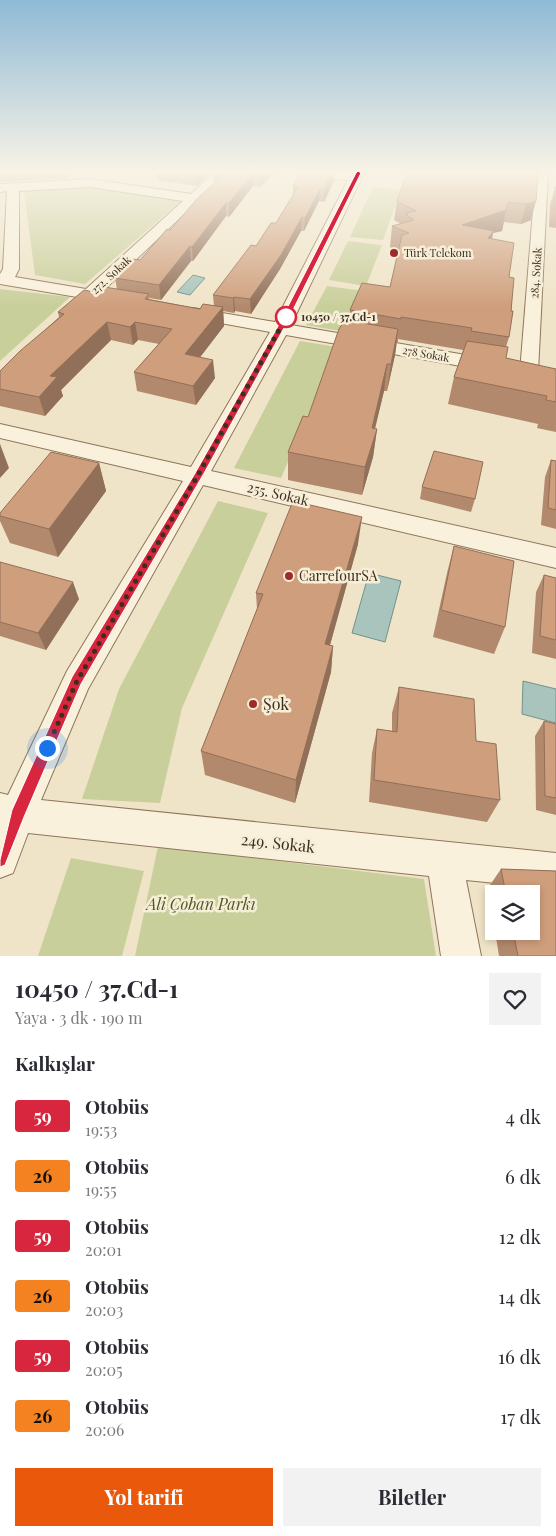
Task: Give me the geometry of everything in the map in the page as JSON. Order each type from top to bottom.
[{"type":"street","points":[[8,218],[11,269],[3,279],[128,301]]},
{"type":"street","name":"272. Sokak","points":[[69,313],[171,218]]},
{"type":"street","points":[[0,860],[9,812],[77,681],[198,475],[281,328],[336,218]]},
{"type":"street","name":"284. Sokak","points":[[529,372],[547,218]]},
{"type":"street","name":"278 Sokak","points":[[176,310],[529,372],[547,377]]},
{"type":"street","name":"255. Sokak","points":[[0,431],[556,558]]},
{"type":"street","name":"249. Sokak","points":[[9,812],[556,871]]},
{"type":"street","points":[[444,860],[460,956]]},
{"type":"green space","points":[[27,218],[162,218],[85,284],[35,275]]},
{"type":"green space","points":[[359,218],[391,218],[383,240],[350,237]]},
{"type":"green space","points":[[348,241],[382,245],[366,286],[329,280]]},
{"type":"green space","points":[[327,286],[364,291],[346,332],[306,325]]},
{"type":"green space","points":[[0,289],[70,297],[0,361]]},
{"type":"green space","points":[[300,341],[337,347],[281,478],[234,468]]},
{"type":"green space","points":[[218,501],[268,513],[182,708],[160,803],[82,799],[119,689]]},
{"type":"green space","name":"Ali Çoban Parkı","points":[[158,846],[424,879],[436,956],[135,956]]},
{"type":"green space","points":[[71,858],[144,871],[122,956],[38,956]]},
{"type":"water","points":[[193,275],[205,278],[190,295],[177,292]]},
{"type":"water","points":[[369,573],[401,581],[385,642],[352,633]]},
{"type":"water","points":[[523,681],[556,689],[556,723],[522,714]]},
{"type":"building","points":[[181,218],[215,218],[159,285],[115,278],[133,259],[140,260],[167,229],[170,230]]},
{"type":"building","points":[[279,218],[302,218],[281,255],[250,299],[213,295],[251,245],[256,246],[271,223],[276,223]]},
{"type":"building","points":[[410,218],[484,218],[462,225],[494,231],[488,238],[514,243],[509,277],[514,278],[511,311],[513,311],[509,337],[471,331],[472,328],[350,310],[362,283],[390,287],[402,235],[409,233],[392,226],[414,220]]},
{"type":"building","points":[[104,287],[149,294],[145,299],[200,309],[203,304],[223,307],[185,354],[213,360],[193,386],[134,372],[172,329],[135,322],[130,327],[107,322],[50,376],[57,377],[39,397],[0,389],[0,371],[20,351],[64,314],[58,312],[84,290],[98,293]]},
{"type":"building","points":[[345,320],[398,329],[391,364],[387,364],[372,428],[377,429],[365,467],[288,452],[303,416],[308,417],[339,329]]},
{"type":"building","points":[[467,341],[508,347],[506,358],[556,369],[556,402],[546,400],[547,396],[454,377]]},
{"type":"building","points":[[434,451],[483,462],[475,499],[422,487]]},
{"type":"building","points":[[51,452],[99,463],[49,529],[0,516],[0,513]]},
{"type":"building","points":[[551,460],[556,461],[556,510],[548,508]]},
{"type":"building","points":[[293,501],[362,517],[325,644],[333,646],[296,780],[201,751],[263,594],[256,593]]},
{"type":"building","points":[[454,546],[514,561],[505,627],[441,610]]},
{"type":"building","points":[[0,562],[73,582],[38,633],[0,622]]},
{"type":"building","points":[[544,575],[556,578],[556,640],[540,636]]},
{"type":"building","points":[[399,687],[474,699],[476,741],[496,744],[500,800],[374,780],[377,729],[397,732]]},
{"type":"building","points":[[544,721],[556,724],[556,798],[545,796]]},
{"type":"building","points":[[501,869],[556,871],[556,956],[518,956],[515,940],[540,940],[540,885],[504,885]]},
{"type":"bus line","name":"59","points":[[0,860],[17,815],[77,681],[198,475],[281,328],[336,218]]},
{"type":"place","name":"Türk Telekom","points":[[394,253]]},
{"type":"place","name":"10450 / 37.Cd-1","points":[[286,317]]},
{"type":"place","name":"CarrefourSA","points":[[289,576]]},
{"type":"place","name":"Şok","points":[[253,704]]},
{"type":"route","points":[[47,748],[77,681],[198,475],[289,312],[286,317]]}]
